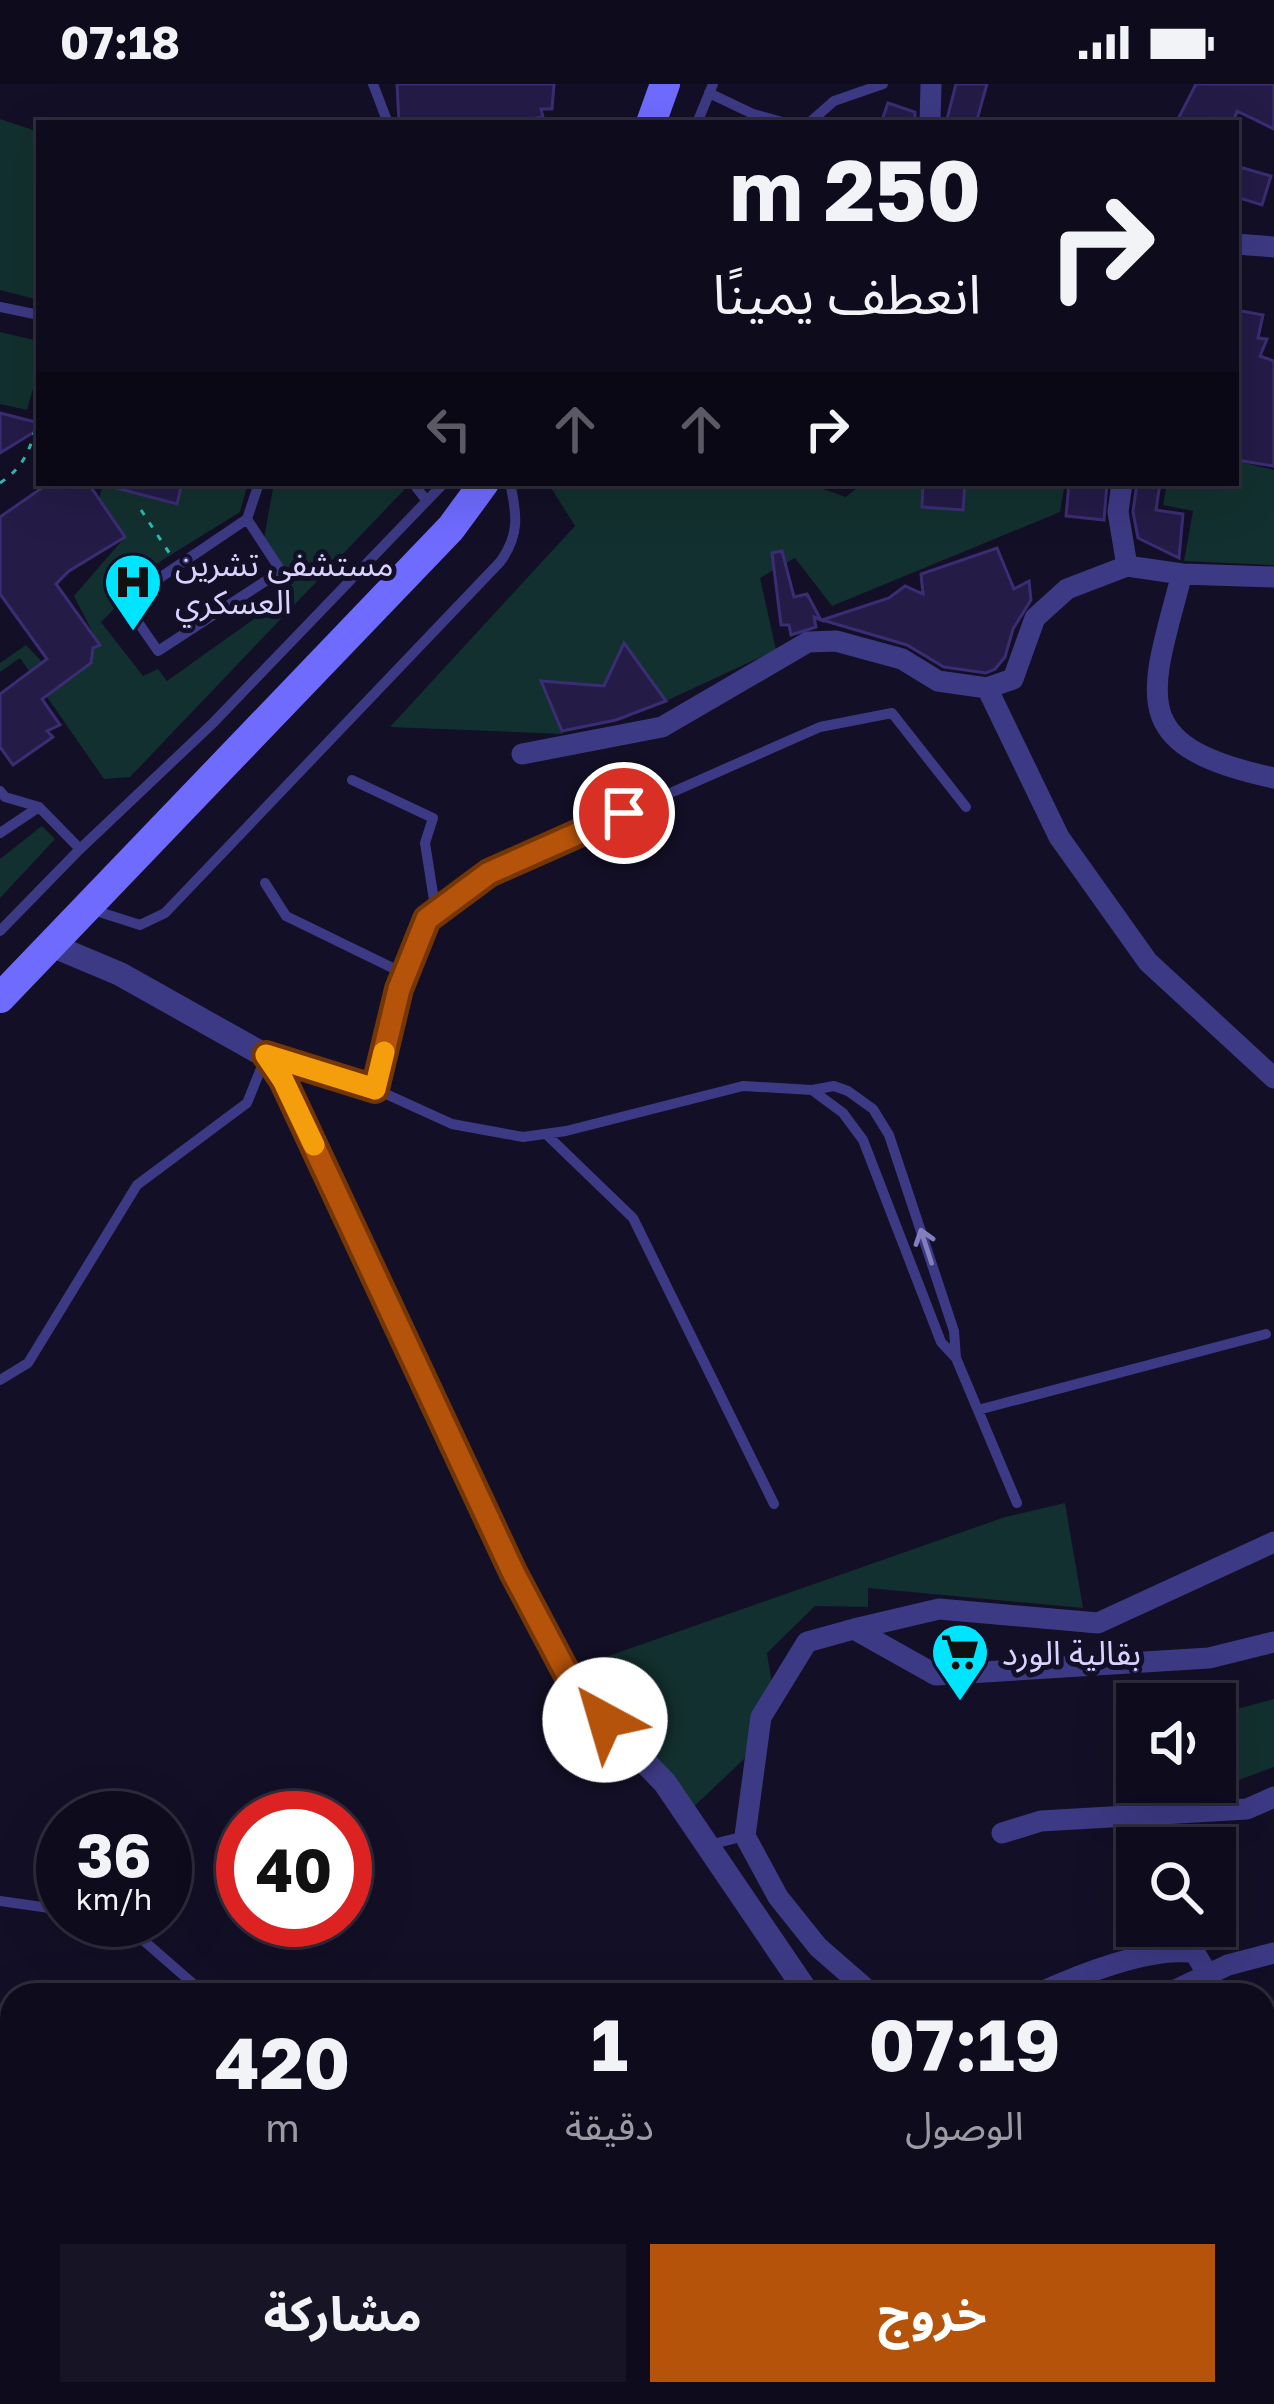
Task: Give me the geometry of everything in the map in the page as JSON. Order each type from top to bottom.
[{"type":"main road","points":[[652,120],[665,84]]},
{"type":"main road","points":[[4,987],[87,908],[451,527],[482,486]]},
{"type":"street","points":[[930,120],[932,84]]},
{"type":"street","points":[[1239,244],[1274,247]]},
{"type":"street","points":[[1122,486],[1118,512],[1127,566]]},
{"type":"street","points":[[522,754],[662,727],[808,641],[836,641],[902,659],[938,681],[986,688],[1013,679],[1035,618],[1067,590],[1127,566],[1182,574],[1274,577]]},
{"type":"street","points":[[1182,574],[1155,693],[1163,722],[1183,748],[1237,770],[1274,778]]},
{"type":"street","points":[[986,688],[1059,837],[1148,962],[1274,1078]]},
{"type":"street","points":[[51,945],[120,974],[266,1055],[283,1080],[513,1572],[575,1689],[665,1783],[800,1983]]},
{"type":"street","points":[[859,1983],[818,1947],[778,1897],[745,1836],[761,1717],[807,1642],[939,1609],[1098,1623],[1274,1542]]},
{"type":"street","points":[[854,1629],[936,1675],[1209,1658],[1274,1642]]},
{"type":"street","points":[[1002,1833],[1040,1821],[1247,1809],[1274,1797]]},
{"type":"street","points":[[1060,1983],[1175,1949],[1196,1953],[1208,1975]]},
{"type":"street","points":[[1191,1983],[1228,1965],[1274,1953]]},
{"type":"lane","points":[[373,84],[387,120]]},
{"type":"lane","points":[[812,120],[834,101],[883,84]]},
{"type":"lane","points":[[698,120],[711,88],[753,113],[776,120]]},
{"type":"lane","points":[[0,307],[36,314]]},
{"type":"lane","points":[[247,519],[281,571],[158,651],[124,602],[247,519],[259,486]]},
{"type":"lane","points":[[415,486],[426,500]]},
{"type":"lane","points":[[0,931],[213,723],[441,486]]},
{"type":"lane","points":[[87,908],[140,925],[165,913],[500,562],[518,516],[511,486]]},
{"type":"lane","points":[[375,1089],[405,974],[427,919],[489,873],[820,727],[892,713],[967,807]]},
{"type":"lane","points":[[352,780],[433,818],[425,843],[436,913]]},
{"type":"lane","points":[[0,791],[5,797],[39,807],[80,849]]},
{"type":"lane","points":[[0,833],[39,807]]},
{"type":"lane","points":[[266,883],[286,916],[405,974]]},
{"type":"lane","points":[[0,1379],[28,1363],[136,1185],[247,1103],[266,1055],[375,1089],[475,1131],[523,1137],[547,1135],[724,1089],[833,1086],[873,1109],[889,1135],[954,1331],[956,1358],[1017,1503]]},
{"type":"lane","points":[[812,1090],[857,1130],[941,1342],[956,1358]]},
{"type":"lane","points":[[547,1135],[633,1218],[774,1504]]},
{"type":"lane","points":[[882,1188],[904,1179]]},
{"type":"lane","points":[[978,1410],[1266,1334]]},
{"type":"lane","points":[[709,1845],[745,1836]]},
{"type":"lane","points":[[0,1901],[36,1906]]},
{"type":"lane","points":[[151,1947],[192,1983]]},
{"type":"path","points":[[0,483],[19,470],[30,452],[36,425]]},
{"type":"path","points":[[140,510],[177,566]]},
{"type":"green space","points":[[0,119],[36,131],[36,299],[0,290]]},
{"type":"green space","points":[[0,332],[36,340],[36,378],[27,410],[0,404]]},
{"type":"green space","points":[[1239,462],[1274,470],[1274,565],[1184,561],[1193,511],[1163,505],[1166,486],[1239,486]]},
{"type":"green space","points":[[103,486],[176,504],[181,486],[247,486],[240,512],[106,595],[114,609],[101,622],[143,676],[158,669],[167,681],[279,601],[289,583],[264,538],[273,486],[401,486],[404,490],[130,777],[104,779],[20,658],[0,672],[0,663],[26,645],[62,683],[99,645],[74,596],[125,537],[99,498]]},
{"type":"green space","points":[[550,486],[815,486],[846,497],[859,486],[1064,486],[1060,512],[832,606],[795,558],[760,578],[776,650],[666,701],[624,644],[604,686],[542,682],[563,734],[390,727],[575,526]]},
{"type":"green space","points":[[42,826],[55,839],[0,898],[0,859]]},
{"type":"green space","points":[[1065,1503],[1083,1608],[868,1588],[868,1607],[815,1606],[767,1653],[773,1690],[744,1759],[684,1816],[560,1673],[1005,1517]]},
{"type":"green space","points":[[1274,1699],[1274,1767],[1236,1781],[1236,1709]]},
{"type":"building","points":[[397,84],[554,84],[552,109],[541,109],[543,117],[399,120]]},
{"type":"building","points":[[956,84],[987,84],[977,120],[947,120]]},
{"type":"building","points":[[1196,84],[1274,84],[1274,129],[1237,111],[1234,120],[1178,120]]},
{"type":"building","points":[[888,103],[915,112],[915,120],[882,120]]},
{"type":"building","points":[[1239,167],[1271,176],[1262,205],[1239,198]]},
{"type":"building","points":[[1239,311],[1263,315],[1258,338],[1267,339],[1260,356],[1274,361],[1274,466],[1239,460]]},
{"type":"building","points":[[0,413],[36,422],[36,431],[0,453]]},
{"type":"building","points":[[45,486],[90,486],[125,537],[56,584],[100,645],[93,648],[91,663],[42,699],[60,725],[47,731],[53,737],[13,765],[0,747],[0,694],[47,659],[0,594],[0,517]]},
{"type":"building","points":[[116,486],[181,486],[177,504]]},
{"type":"building","points":[[923,486],[965,486],[963,510],[922,507]]},
{"type":"building","points":[[1069,486],[1107,486],[1104,520],[1066,516]]},
{"type":"building","points":[[1137,486],[1160,486],[1156,510],[1183,514],[1179,558],[1138,538],[1133,512]]},
{"type":"building","points":[[997,548],[1014,589],[1029,581],[1031,600],[1013,629],[1005,657],[986,673],[944,667],[907,645],[822,620],[889,598],[905,586],[923,594],[921,574]]},
{"type":"building","points":[[782,551],[794,597],[807,594],[821,620],[814,617],[816,627],[791,635],[789,625],[781,625],[772,553]]},
{"type":"building","points":[[624,643],[666,701],[616,720],[562,731],[541,681],[604,686]]},
{"type":"slow traffic","points":[[314,1145],[266,1055],[375,1089],[384,1052]]},
{"type":"place","name":"مستشفى تشرين العسكري","points":[[133,633]]},
{"type":"place","name":"بقالية الورد","points":[[960,1703]]},
{"type":"route","points":[[605,1720],[575,1689],[513,1572],[283,1080],[266,1055],[375,1089],[399,989],[427,919],[489,873],[624,813]]}]
